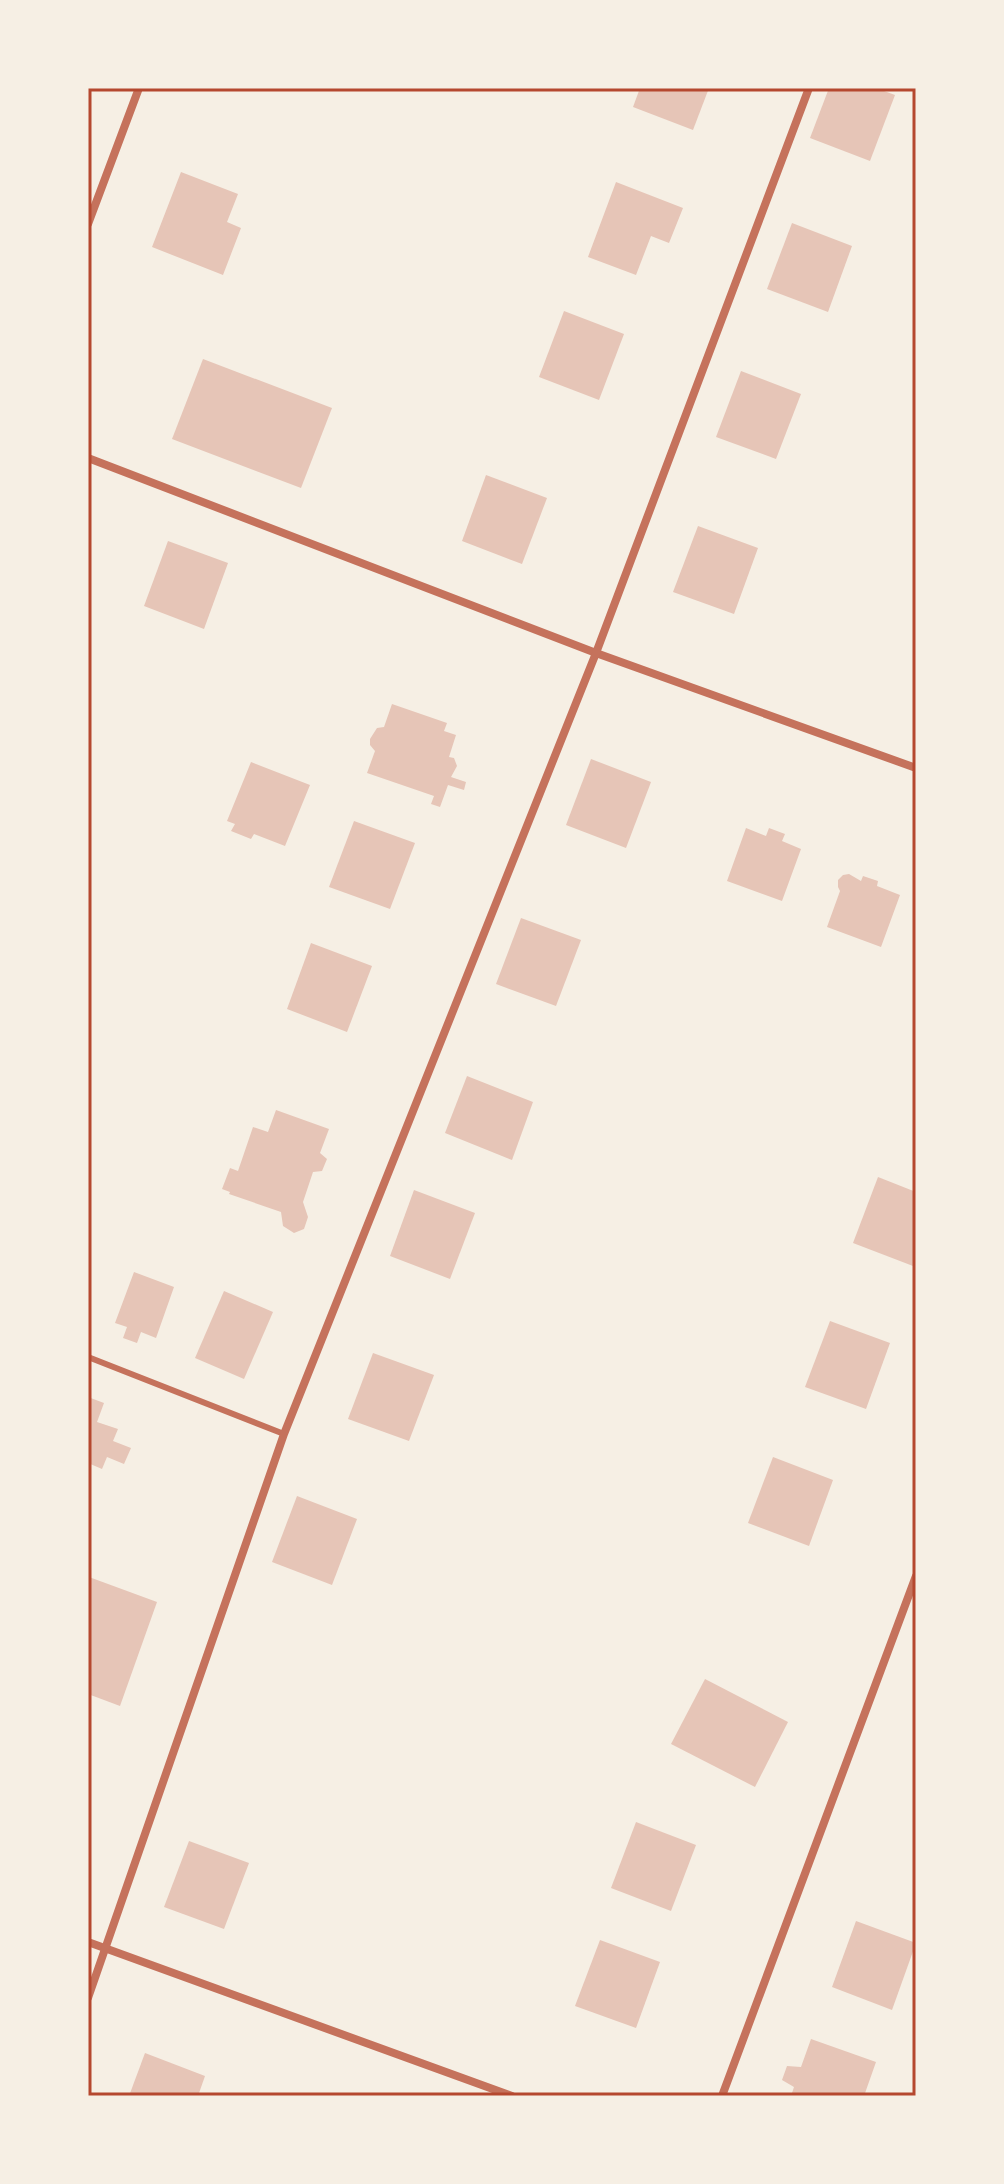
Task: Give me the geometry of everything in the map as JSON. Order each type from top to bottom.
[{"type":"street","points":[[88,224],[139,88]]},
{"type":"street","points":[[88,1998],[284,1434],[596,653],[809,88]]},
{"type":"street","points":[[88,458],[596,653],[916,768]]},
{"type":"street","points":[[722,2096],[916,1576]]},
{"type":"street","points":[[88,1942],[512,2096]]},
{"type":"lane","points":[[88,1357],[284,1434]]},
{"type":"building","points":[[640,88],[709,88],[693,130],[633,107]]},
{"type":"building","points":[[829,88],[876,88],[895,95],[870,161],[810,138]]},
{"type":"building","points":[[181,172],[238,194],[227,222],[241,228],[223,275],[152,247]]},
{"type":"building","points":[[616,182],[683,208],[669,243],[651,236],[636,275],[588,257]]},
{"type":"building","points":[[792,223],[852,246],[828,312],[767,289]]},
{"type":"building","points":[[564,311],[624,334],[599,400],[539,377]]},
{"type":"building","points":[[203,359],[332,408],[301,488],[172,439]]},
{"type":"building","points":[[741,371],[801,394],[776,459],[716,437]]},
{"type":"building","points":[[486,475],[547,498],[522,564],[462,541]]},
{"type":"building","points":[[698,526],[758,548],[734,614],[673,592]]},
{"type":"building","points":[[168,541],[228,563],[204,629],[144,606]]},
{"type":"building","points":[[392,704],[447,723],[444,731],[456,735],[449,757],[454,758],[457,766],[451,777],[466,782],[464,790],[448,785],[440,807],[431,804],[434,796],[367,773],[375,751],[370,739],[377,728],[384,727]]},
{"type":"building","points":[[591,759],[651,782],[626,848],[566,825]]},
{"type":"building","points":[[251,762],[310,785],[285,846],[254,834],[251,839],[231,831],[235,824],[227,821]]},
{"type":"building","points":[[354,821],[415,843],[390,909],[329,887]]},
{"type":"building","points":[[746,828],[766,836],[769,828],[785,834],[782,841],[801,849],[782,901],[727,881]]},
{"type":"building","points":[[849,874],[861,881],[863,876],[878,881],[877,886],[900,895],[881,947],[827,927],[840,891],[838,880]]},
{"type":"building","points":[[521,918],[581,940],[556,1006],[496,984]]},
{"type":"building","points":[[311,943],[372,966],[347,1032],[287,1009]]},
{"type":"building","points":[[467,1076],[533,1102],[512,1160],[445,1133]]},
{"type":"building","points":[[276,1110],[329,1129],[320,1153],[327,1159],[322,1171],[313,1172],[303,1202],[308,1217],[304,1229],[294,1233],[283,1226],[281,1212],[222,1189],[230,1168],[238,1171],[253,1127],[268,1132]]},
{"type":"building","points":[[878,1177],[916,1192],[916,1259],[913,1266],[853,1243]]},
{"type":"building","points":[[414,1190],[475,1213],[450,1279],[390,1256]]},
{"type":"building","points":[[134,1272],[174,1287],[156,1338],[141,1332],[137,1343],[123,1338],[127,1327],[115,1323]]},
{"type":"building","points":[[224,1291],[273,1312],[244,1379],[195,1358]]},
{"type":"building","points":[[830,1321],[890,1343],[866,1409],[805,1387]]},
{"type":"building","points":[[373,1353],[434,1375],[409,1441],[348,1419]]},
{"type":"building","points":[[88,1397],[104,1403],[97,1422],[118,1429],[113,1441],[131,1448],[124,1464],[107,1457],[102,1469],[88,1463]]},
{"type":"building","points":[[773,1457],[833,1480],[809,1546],[748,1523]]},
{"type":"building","points":[[297,1496],[357,1519],[332,1585],[272,1562]]},
{"type":"building","points":[[89,1577],[157,1602],[120,1706],[88,1694]]},
{"type":"building","points":[[705,1679],[788,1722],[755,1787],[671,1744]]},
{"type":"building","points":[[636,1822],[696,1845],[671,1911],[611,1888]]},
{"type":"building","points":[[189,1841],[249,1863],[224,1929],[164,1907]]},
{"type":"building","points":[[856,1921],[916,1943],[892,2010],[832,1987]]},
{"type":"building","points":[[600,1940],[660,1962],[636,2028],[575,2006]]},
{"type":"building","points":[[811,2039],[876,2062],[864,2096],[791,2096],[794,2087],[782,2080],[787,2066],[801,2067]]},
{"type":"building","points":[[145,2053],[205,2076],[198,2096],[129,2096]]}]
